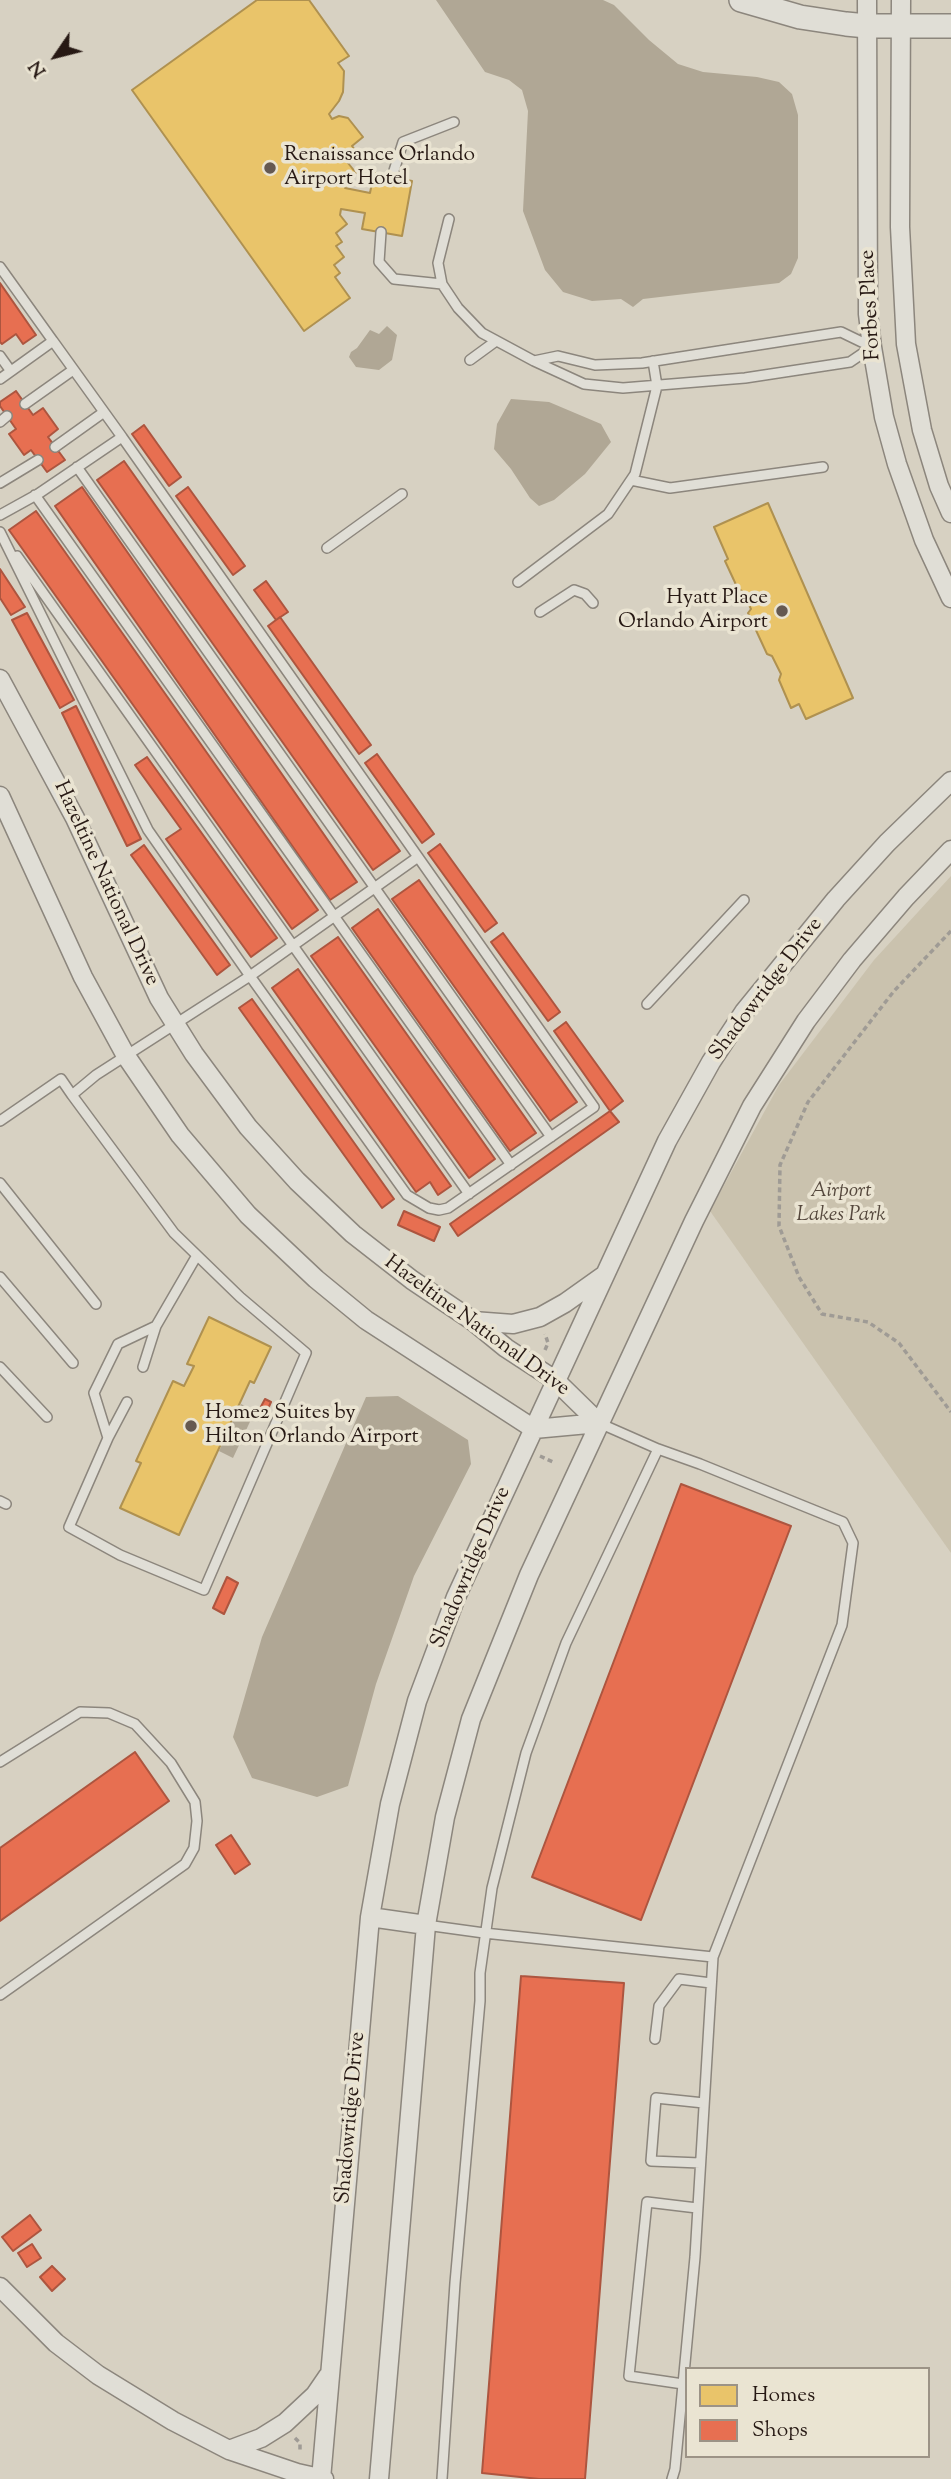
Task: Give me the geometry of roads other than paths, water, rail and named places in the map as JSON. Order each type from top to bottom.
[{"type":"street","points":[[741,0],[800,17],[867,26],[951,26]]},
{"type":"street","name":"Forbes Place","points":[[867,0],[868,314],[872,347],[884,417],[897,464],[928,551],[951,598]]},
{"type":"street","name":"Forbes Place","points":[[901,0],[900,227],[906,344],[922,430],[939,486],[951,513]]},
{"type":"street","name":"Hazeltine National Drive","points":[[0,679],[75,818],[143,968],[174,1024],[248,1127],[326,1211],[385,1260],[473,1321],[506,1348],[555,1380],[599,1423]]},
{"type":"street","name":"Shadowridge Drive","points":[[322,2479],[370,1917],[390,1804],[417,1701],[456,1597],[555,1380],[681,1116],[711,1062],[744,1012],[845,889],[887,843],[951,782]]},
{"type":"street","points":[[0,796],[83,977],[126,1056],[162,1111],[203,1164],[248,1215],[293,1259],[366,1320],[534,1429]]},
{"type":"street","points":[[379,2479],[426,1925],[445,1817],[471,1719],[519,1598],[599,1423],[717,1173],[769,1077],[806,1021],[852,960],[951,850]]},
{"type":"street","points":[[473,1321],[513,1324],[540,1317],[565,1303],[605,1274]]},
{"type":"street","name":"Hazeltine National Drive","points":[[534,1429],[599,1423]]},
{"type":"street","points":[[370,1917],[426,1925]]},
{"type":"street","points":[[0,2287],[56,2343],[98,2375],[173,2421],[229,2450],[322,2479]]},
{"type":"street","points":[[229,2450],[261,2438],[285,2423],[315,2395],[330,2373]]},
{"type":"lane","points":[[392,177],[403,142],[454,122]]},
{"type":"lane","points":[[449,219],[438,263],[442,284],[458,307],[482,333],[534,361],[584,384],[623,388],[745,378],[850,362],[872,347],[841,332],[653,361],[595,365],[558,356],[534,361]]},
{"type":"lane","points":[[381,232],[379,262],[394,279],[442,284]]},
{"type":"lane","points":[[0,267],[594,1107],[449,1209],[439,1210],[417,1204],[407,1195],[148,830],[0,532]]},
{"type":"lane","points":[[0,379],[53,341]]},
{"type":"lane","points":[[470,360],[496,341]]},
{"type":"lane","points":[[0,356],[10,370]]},
{"type":"lane","points":[[518,582],[608,514],[635,474],[657,386],[653,361]]},
{"type":"lane","points":[[25,404],[74,370]]},
{"type":"lane","points":[[55,447],[104,412]]},
{"type":"lane","points":[[0,515],[122,437]]},
{"type":"lane","points":[[0,483],[38,460]]},
{"type":"lane","points":[[77,467],[551,1137]]},
{"type":"lane","points":[[631,480],[670,488],[823,467]]},
{"type":"lane","points":[[327,548],[402,494]]},
{"type":"lane","points":[[35,495],[511,1165]]},
{"type":"lane","points":[[0,532],[469,1194]]},
{"type":"lane","points":[[540,612],[574,590],[585,594],[593,603]]},
{"type":"lane","points":[[72,1095],[96,1075],[250,976],[418,858]]},
{"type":"lane","points":[[647,1004],[744,900]]},
{"type":"lane","points":[[0,1121],[61,1079],[174,1233],[196,1257],[306,1353],[204,1590],[120,1555],[69,1527],[107,1438],[127,1402]]},
{"type":"lane","points":[[0,1183],[96,1304]]},
{"type":"lane","points":[[143,1367],[156,1326],[196,1257]]},
{"type":"lane","points":[[0,1277],[73,1363]]},
{"type":"lane","points":[[107,1438],[94,1393],[118,1344],[156,1326]]},
{"type":"lane","points":[[0,1367],[47,1417]]},
{"type":"lane","points":[[599,1423],[657,1449],[843,1522],[853,1543],[842,1625],[713,1956],[697,2208],[675,2469],[671,2479]]},
{"type":"lane","points":[[442,2479],[484,1933],[492,1888],[526,1753],[566,1643],[657,1449]]},
{"type":"lane","points":[[0,1762],[80,1712],[109,1713],[135,1724],[171,1763],[195,1802],[197,1821],[194,1848],[185,1864],[0,1995]]},
{"type":"lane","points":[[426,1925],[713,1956]]},
{"type":"lane","points":[[655,2039],[659,2006],[678,1979],[711,1983]]},
{"type":"lane","points":[[700,2163],[651,2161],[656,2098],[704,2103]]},
{"type":"lane","points":[[682,2385],[629,2376],[647,2202],[697,2208]]},
{"type":"place","name":"Renaissance Orlando Airport Hotel","points":[[270,168]]},
{"type":"place","name":"Hyatt Place Orlando Airport","points":[[782,611]]},
{"type":"place","name":"Home2 Suites by Hilton Orlando Airport","points":[[191,1426]]},
{"type":"park label","name":"Airport Lakes Park","points":[[841,1204]]}]
